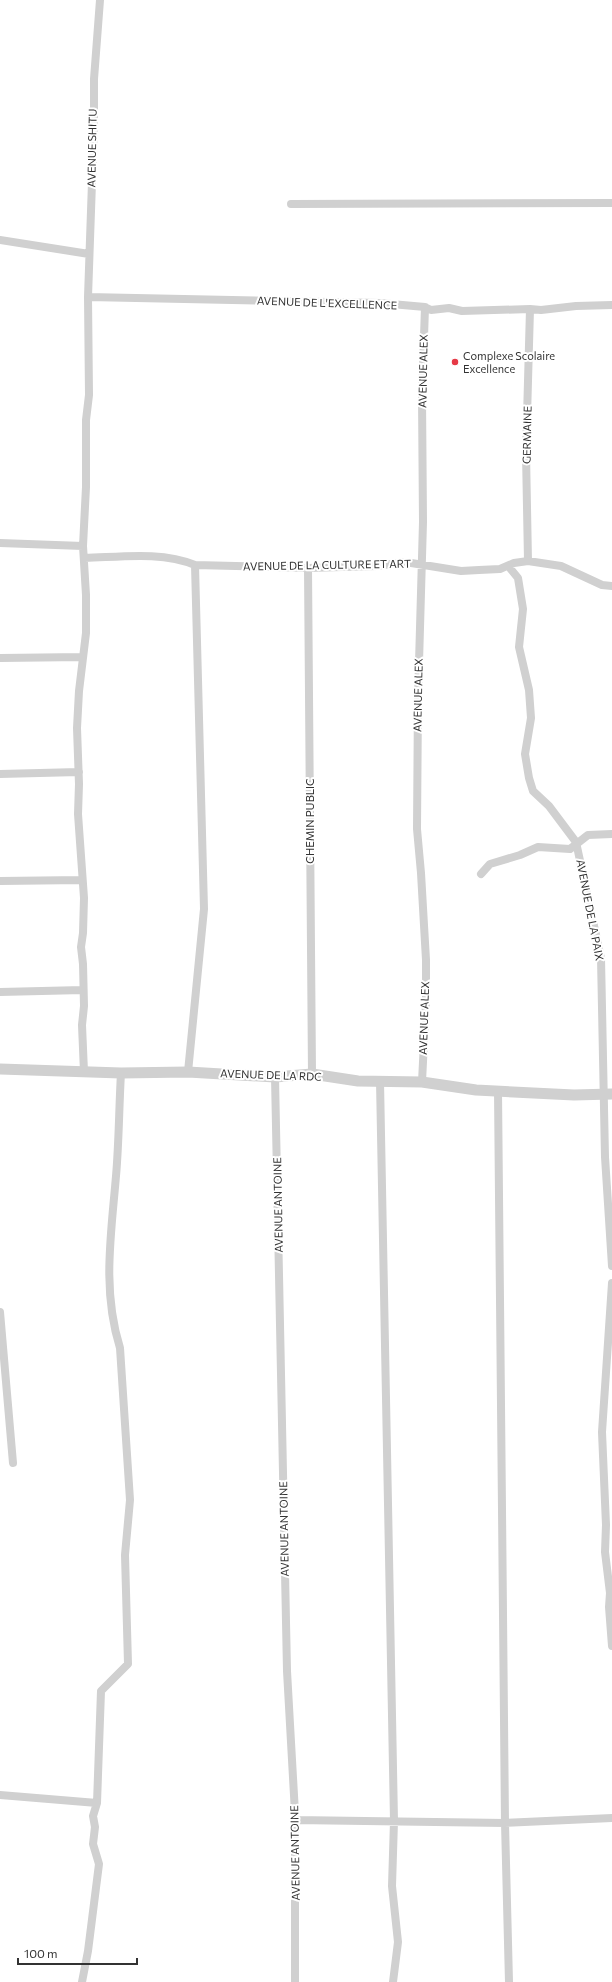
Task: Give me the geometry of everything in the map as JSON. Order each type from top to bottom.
[{"type":"street","name":"AVENUE SHITU","points":[[84,1072],[81,947],[84,917],[78,814],[79,772],[77,728],[86,633],[85,558],[83,546],[86,501],[86,420],[89,395],[88,297],[94,79],[100,0]]},
{"type":"street","points":[[291,204],[612,203]]},
{"type":"street","points":[[0,240],[89,254]]},
{"type":"street","name":"AVENUE DE L'EXCELLENCE","points":[[88,297],[380,303],[425,307],[431,310],[449,308],[462,311],[530,308],[541,310],[576,306],[612,305]]},
{"type":"street","name":"AVENUE ALEX","points":[[422,1082],[426,1001],[426,960],[417,829],[423,522],[422,397],[425,307]]},
{"type":"street","name":"GERMAINE","points":[[528,561],[526,453],[530,308]]},
{"type":"street","points":[[0,543],[83,546]]},
{"type":"street","name":"AVENUE DE LA CULTURE ET ART","points":[[85,558],[159,558],[187,562],[195,565],[308,568],[377,566],[406,562],[461,571],[500,569],[509,567],[514,563],[528,561],[561,566],[602,585],[612,586]]},
{"type":"street","points":[[188,1072],[204,909],[195,565]]},
{"type":"street","points":[[509,567],[518,578],[523,609],[519,647],[529,690],[531,718],[525,754],[529,778],[533,791],[549,806],[576,842]]},
{"type":"street","name":"CHEMIN PUBLIC","points":[[308,568],[312,1074]]},
{"type":"street","points":[[0,658],[83,657]]},
{"type":"street","points":[[0,774],[79,772]]},
{"type":"street","points":[[481,874],[490,864],[520,856],[538,847],[570,849],[576,842],[588,834],[612,834]]},
{"type":"street","name":"AVENUE DE LA PAIX","points":[[576,842],[601,958],[608,1094],[605,1157],[612,1266]]},
{"type":"street","points":[[0,881],[82,880]]},
{"type":"street","points":[[0,992],[83,990]]},
{"type":"street","name":"AVENUE DE LA RDC","points":[[0,1070],[121,1073],[188,1072],[275,1077],[312,1074],[358,1081],[422,1082],[476,1090],[574,1095],[608,1094]]},
{"type":"street","points":[[82,1982],[88,1951],[99,1864],[93,1844],[95,1827],[93,1816],[97,1803],[101,1691],[128,1664],[125,1555],[130,1500],[120,1348],[108,1293],[121,1073]]},
{"type":"street","name":"AVENUE ANTOINE","points":[[275,1077],[287,1671],[295,1820],[295,1982]]},
{"type":"street","points":[[380,1081],[394,1821],[392,1886],[398,1942],[393,1982]]},
{"type":"street","points":[[498,1091],[505,1823],[509,1982]]},
{"type":"street","points":[[612,1284],[602,1432],[606,1526],[605,1552],[610,1593],[608,1607],[612,1646]]},
{"type":"street","points":[[0,1312],[13,1463]]},
{"type":"street","points":[[0,1795],[97,1803]]},
{"type":"street","points":[[295,1820],[505,1823],[612,1818]]},
{"type":"place","name":"Complexe Scolaire Excellence","points":[[455,362]]}]
